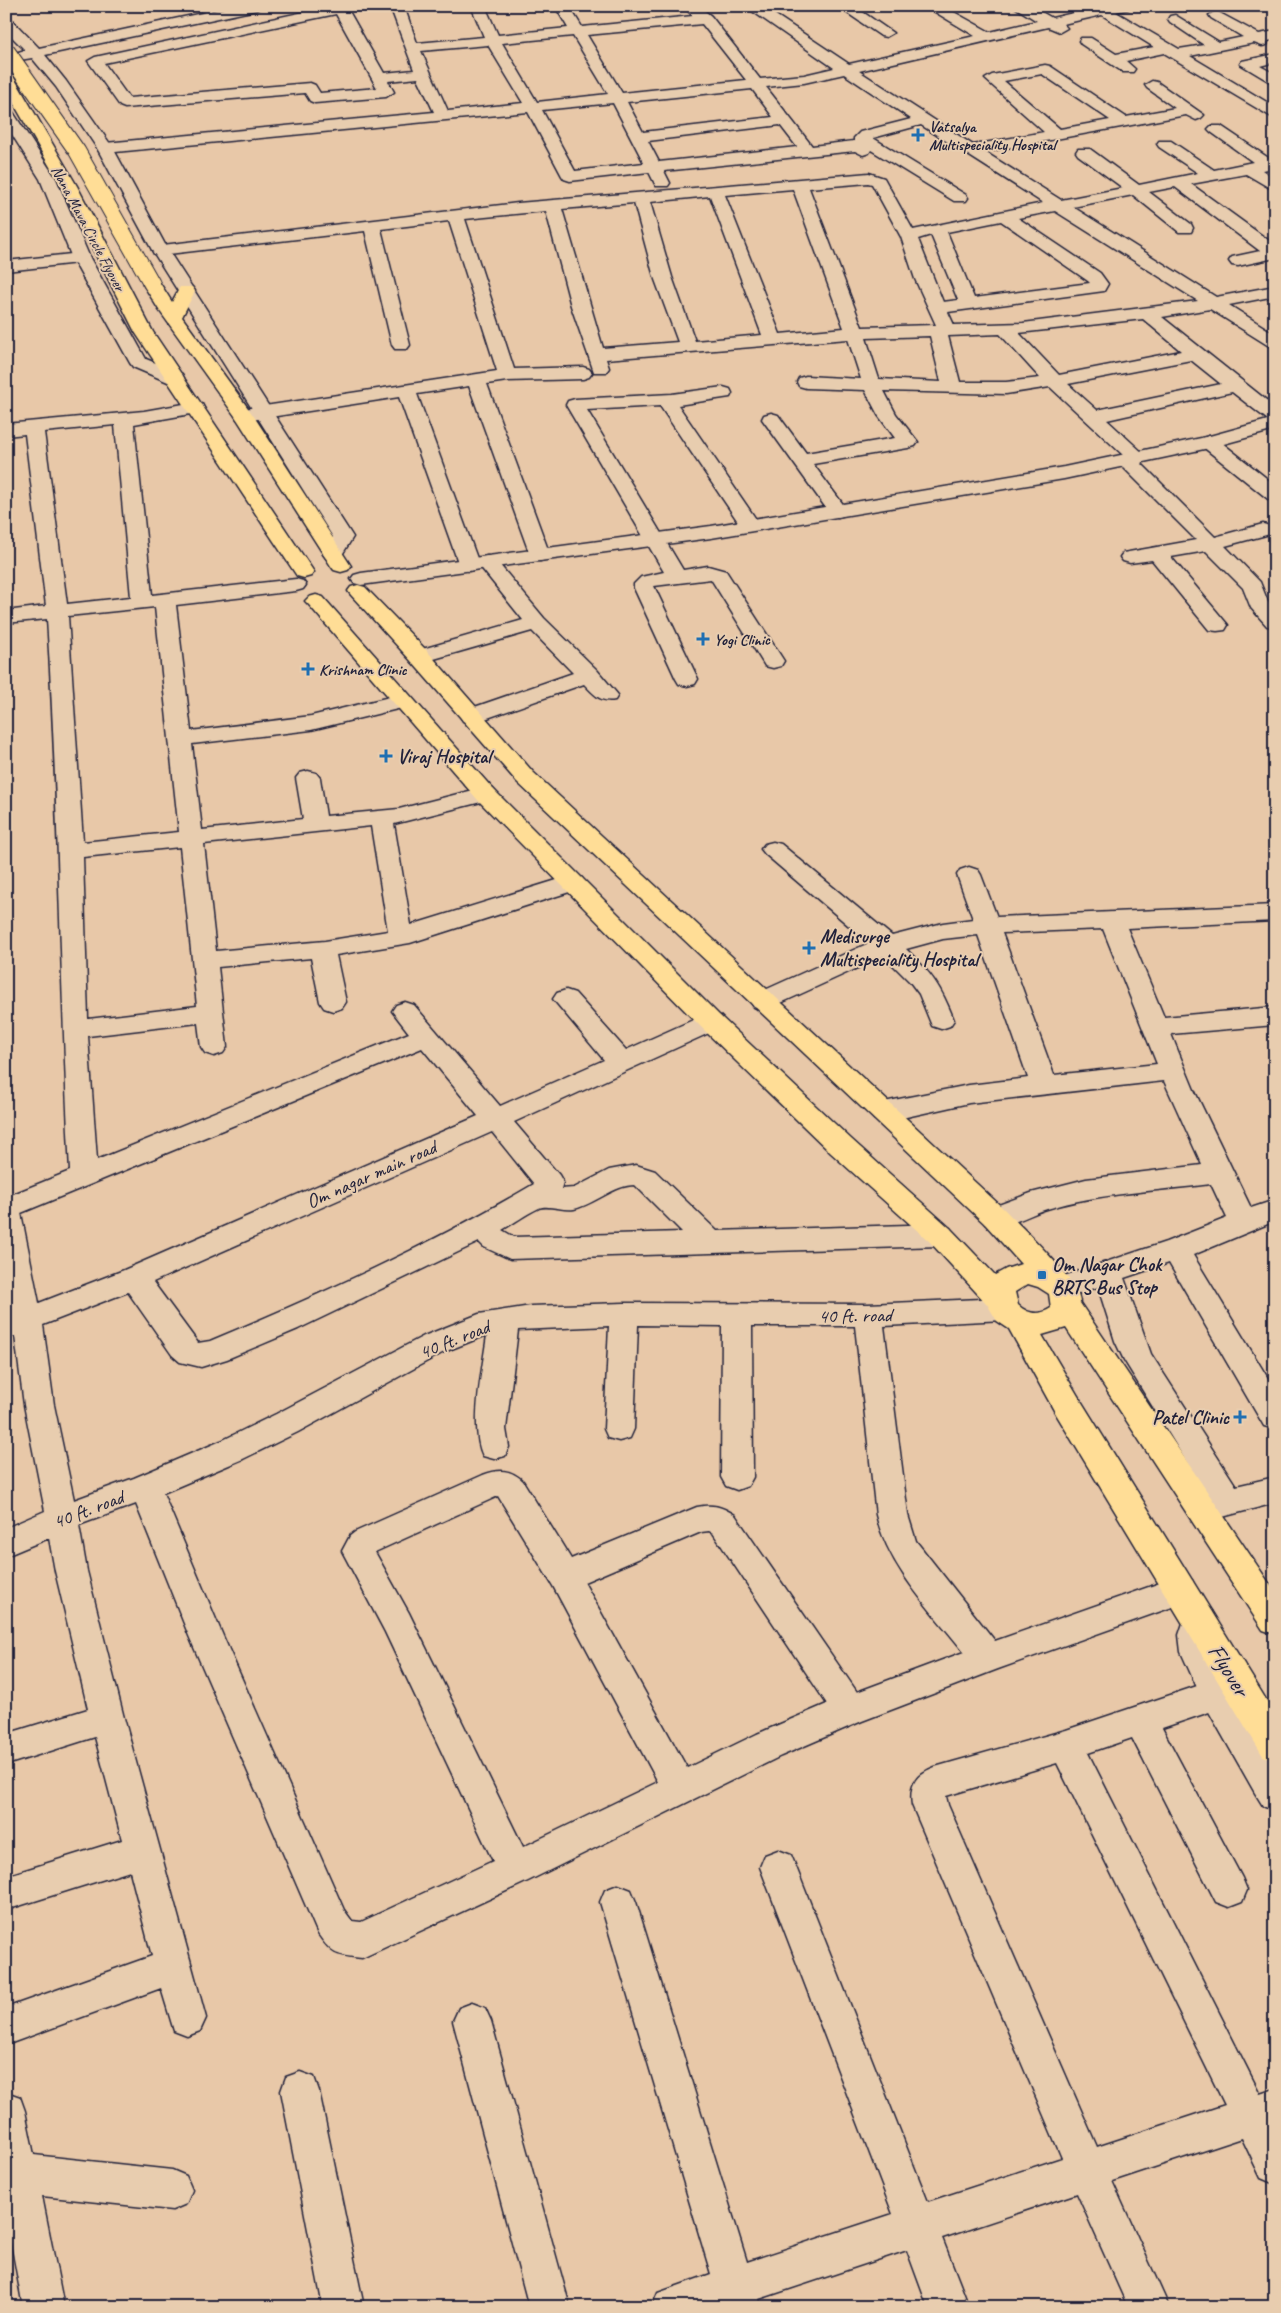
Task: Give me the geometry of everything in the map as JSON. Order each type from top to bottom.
[{"type":"highway","name":"Nana Mava Circle Flyover","points":[[9,54],[77,151],[173,318],[244,416],[337,560]]},
{"type":"highway","name":"Nana Mava Circle Flyover","points":[[6,76],[69,186],[144,332],[195,408],[300,579]]},
{"type":"highway","points":[[173,318],[186,291]]},
{"type":"highway","points":[[360,585],[345,599],[316,601],[299,592],[300,579],[314,568],[337,560],[354,571],[360,585],[525,777],[995,1217],[1061,1291],[1215,1506],[1274,1619]]},
{"type":"highway","name":"Flyover","points":[[316,601],[485,794],[711,1022],[841,1146],[940,1235],[1008,1310],[1275,1745]]},
{"type":"highway","points":[[1028,1273],[1061,1291],[1063,1315],[1055,1321],[1044,1324],[1031,1324],[1008,1310],[1000,1289],[1006,1281],[1016,1275],[1028,1273]]},
{"type":"street","points":[[9,54],[256,6]]},
{"type":"street","points":[[397,6],[412,48],[443,116]]},
{"type":"street","points":[[478,6],[493,40],[533,107],[570,176],[807,150],[862,141],[960,198]]},
{"type":"street","points":[[562,6],[618,98],[669,196]]},
{"type":"street","points":[[691,6],[706,19],[807,150]]},
{"type":"street","points":[[752,6],[923,120],[1275,342]]},
{"type":"street","points":[[844,6],[886,33]]},
{"type":"street","points":[[932,6],[990,38]]},
{"type":"street","points":[[1020,6],[1082,39],[1132,72]]},
{"type":"street","points":[[105,148],[804,79],[990,38],[1123,6]]},
{"type":"street","points":[[33,50],[211,7]]},
{"type":"street","points":[[340,7],[379,78],[386,92],[315,98],[310,88],[126,103],[95,62],[340,7]]},
{"type":"street","points":[[1104,11],[1275,114]]},
{"type":"street","points":[[1216,15],[1275,50]]},
{"type":"street","points":[[412,48],[706,19]]},
{"type":"street","points":[[1175,19],[1216,46]]},
{"type":"street","points":[[6,22],[33,50],[61,84],[105,148],[160,250],[344,537],[337,560]]},
{"type":"street","points":[[1113,59],[1216,46],[1275,35]]},
{"type":"street","points":[[1275,58],[1247,64],[1275,81]]},
{"type":"street","points":[[1056,134],[992,79],[1045,69],[1122,122]]},
{"type":"street","points":[[379,78],[423,73]]},
{"type":"street","points":[[1152,85],[1202,119]]},
{"type":"street","points":[[972,150],[1188,110]]},
{"type":"street","points":[[6,112],[48,179],[81,258],[139,362],[175,378]]},
{"type":"street","points":[[639,138],[784,120]]},
{"type":"street","points":[[869,178],[862,141],[866,135],[923,120]]},
{"type":"street","points":[[1216,129],[1271,164]]},
{"type":"street","points":[[1165,144],[1211,175]]},
{"type":"street","points":[[1084,152],[1185,228]]},
{"type":"street","points":[[909,237],[937,229],[1271,164]]},
{"type":"street","points":[[1248,168],[1275,186]]},
{"type":"street","points":[[160,250],[553,205],[869,178],[878,181],[909,237],[924,279],[938,308],[952,388]]},
{"type":"street","points":[[1178,182],[1274,253]]},
{"type":"street","points":[[799,184],[855,333],[872,385],[887,415],[908,442],[800,460]]},
{"type":"street","points":[[716,192],[773,340]]},
{"type":"street","points":[[640,198],[662,277],[688,346]]},
{"type":"street","points":[[553,205],[593,365]]},
{"type":"street","points":[[456,216],[507,375]]},
{"type":"street","points":[[938,308],[1090,290],[1098,287],[1099,284],[1094,277],[1004,216]]},
{"type":"street","points":[[372,226],[401,345]]},
{"type":"street","points":[[937,229],[968,304]]},
{"type":"street","points":[[1238,260],[1274,253]]},
{"type":"street","points":[[6,266],[81,258]]},
{"type":"street","points":[[244,416],[507,375],[593,365],[688,346],[855,333],[1005,329],[1146,313],[1215,303],[1275,291]]},
{"type":"street","points":[[1146,313],[1194,354],[1275,416]]},
{"type":"street","points":[[1005,329],[1031,359],[1093,416],[1211,544],[1253,586],[1258,604],[1275,621]]},
{"type":"street","points":[[806,382],[952,388],[1006,388],[1055,381],[1194,354]]},
{"type":"street","points":[[676,576],[575,405],[728,398],[710,376]]},
{"type":"street","points":[[476,380],[540,555]]},
{"type":"street","points":[[1093,416],[1236,386]]},
{"type":"street","points":[[406,391],[478,564],[607,695]]},
{"type":"street","points":[[666,400],[750,525]]},
{"type":"street","points":[[6,430],[124,419],[195,408]]},
{"type":"street","points":[[124,419],[142,602]]},
{"type":"street","points":[[771,419],[838,511]]},
{"type":"street","points":[[360,585],[478,564],[656,540],[1064,473],[1209,442],[1275,424]]},
{"type":"street","points":[[34,428],[57,611],[71,851],[75,1029],[84,1176]]},
{"type":"street","points":[[1209,442],[1275,495]]},
{"type":"street","points":[[1130,557],[1211,544],[1263,530]]},
{"type":"street","points":[[1157,553],[1217,625]]},
{"type":"street","points":[[688,679],[644,588],[644,584],[648,581],[708,572],[719,575],[772,661]]},
{"type":"street","points":[[6,617],[142,602],[300,579]]},
{"type":"street","points":[[1253,586],[1275,580]]},
{"type":"street","points":[[165,599],[214,1047]]},
{"type":"street","points":[[420,657],[536,623]]},
{"type":"street","points":[[471,716],[589,675]]},
{"type":"street","points":[[181,740],[311,722],[402,701]]},
{"type":"street","points":[[308,778],[316,825]]},
{"type":"street","points":[[71,851],[192,836],[381,818],[425,810],[485,794]]},
{"type":"street","points":[[381,818],[401,937]]},
{"type":"street","points":[[773,849],[887,945],[919,976],[931,994],[941,1020]]},
{"type":"street","points":[[969,875],[985,926],[1044,1085]]},
{"type":"street","points":[[205,960],[322,950],[401,937],[573,883]]},
{"type":"street","points":[[763,1001],[887,945],[943,931],[985,926],[1275,913]]},
{"type":"street","points":[[1112,921],[1173,1071],[1243,1222]]},
{"type":"street","points":[[322,950],[333,1002]]},
{"type":"street","points":[[566,999],[622,1063]]},
{"type":"street","points":[[134,1278],[183,1346],[191,1354],[201,1355],[216,1351],[288,1320],[483,1228],[540,1196],[547,1190],[549,1182],[405,1011]]},
{"type":"street","points":[[75,1029],[210,1013]]},
{"type":"street","points":[[1154,1027],[1275,1016]]},
{"type":"street","name":"Om nagar main road","points":[[17,1323],[134,1278],[711,1022]]},
{"type":"street","points":[[187,2018],[107,1718],[71,1571],[39,1404],[17,1323],[6,1207],[426,1036]]},
{"type":"street","points":[[884,1112],[969,1094],[1173,1071]]},
{"type":"street","points":[[995,1217],[1041,1200],[1086,1189],[1220,1173]]},
{"type":"street","points":[[540,1196],[561,1199],[575,1198],[626,1174],[637,1174],[645,1178],[710,1242]]},
{"type":"street","points":[[1061,1291],[1176,1250],[1275,1210]]},
{"type":"street","points":[[483,1228],[494,1240],[510,1248],[940,1235]]},
{"type":"street","points":[[1176,1250],[1275,1417]]},
{"type":"street","points":[[1108,1273],[1130,1341],[1215,1506],[1275,1490]]},
{"type":"street","name":"40 ft. road","points":[[6,1543],[62,1518],[145,1487],[232,1450],[287,1423],[434,1344],[479,1325],[504,1320],[624,1314],[737,1316],[868,1315],[1008,1310]]},
{"type":"street","points":[[619,1429],[624,1314]]},
{"type":"street","points":[[868,1315],[891,1506],[897,1535],[915,1565],[988,1658]]},
{"type":"street","points":[[736,1477],[737,1316]]},
{"type":"street","points":[[494,1448],[490,1429],[504,1320]]},
{"type":"street","points":[[515,1869],[396,1623],[358,1551],[366,1541],[494,1484],[504,1483],[512,1490],[564,1576],[679,1788]]},
{"type":"street","points":[[145,1487],[217,1663],[331,1922],[342,1938],[362,1940],[515,1869],[769,1745],[850,1710],[988,1658],[1180,1590]]},
{"type":"street","points":[[564,1576],[697,1520],[713,1517],[724,1524],[850,1710]]},
{"type":"street","points":[[1199,1621],[1195,1641],[1198,1653],[1218,1694],[1275,1795]]},
{"type":"street","points":[[1149,2307],[1087,2170],[930,1805],[928,1792],[935,1783],[1066,1745],[1218,1694]]},
{"type":"street","points":[[6,1750],[107,1718]]},
{"type":"street","points":[[1140,1720],[1229,1890]]},
{"type":"street","points":[[1066,1745],[1263,2112],[1275,2164]]},
{"type":"street","points":[[6,1893],[143,1850]]},
{"type":"street","points":[[778,1866],[949,2307]]},
{"type":"street","points":[[618,1902],[738,2296]]},
{"type":"street","points":[[6,2027],[173,1966]]},
{"type":"street","points":[[472,2021],[550,2307]]},
{"type":"street","points":[[300,2091],[344,2307]]},
{"type":"street","points":[[6,2111],[12,2172],[44,2307]]},
{"type":"street","points":[[672,2307],[738,2296],[918,2227],[1263,2112]]},
{"type":"street","points":[[12,2172],[172,2190]]},
{"type":"place","name":"Vatsalya Multispeciality Hospital","points":[[918,135]]},
{"type":"place","name":"Yogi Clinic","points":[[703,639]]},
{"type":"place","name":"Krishnam Clinic","points":[[308,669]]},
{"type":"place","name":"Viraj Hospital","points":[[386,756]]},
{"type":"place","name":"Medisurge Multispeciality Hospital","points":[[809,948]]},
{"type":"place","name":"Om Nagar Chok BRTS Bus Stop","points":[[1042,1275]]},
{"type":"place","name":"Patel Clinic","points":[[1240,1417]]}]
